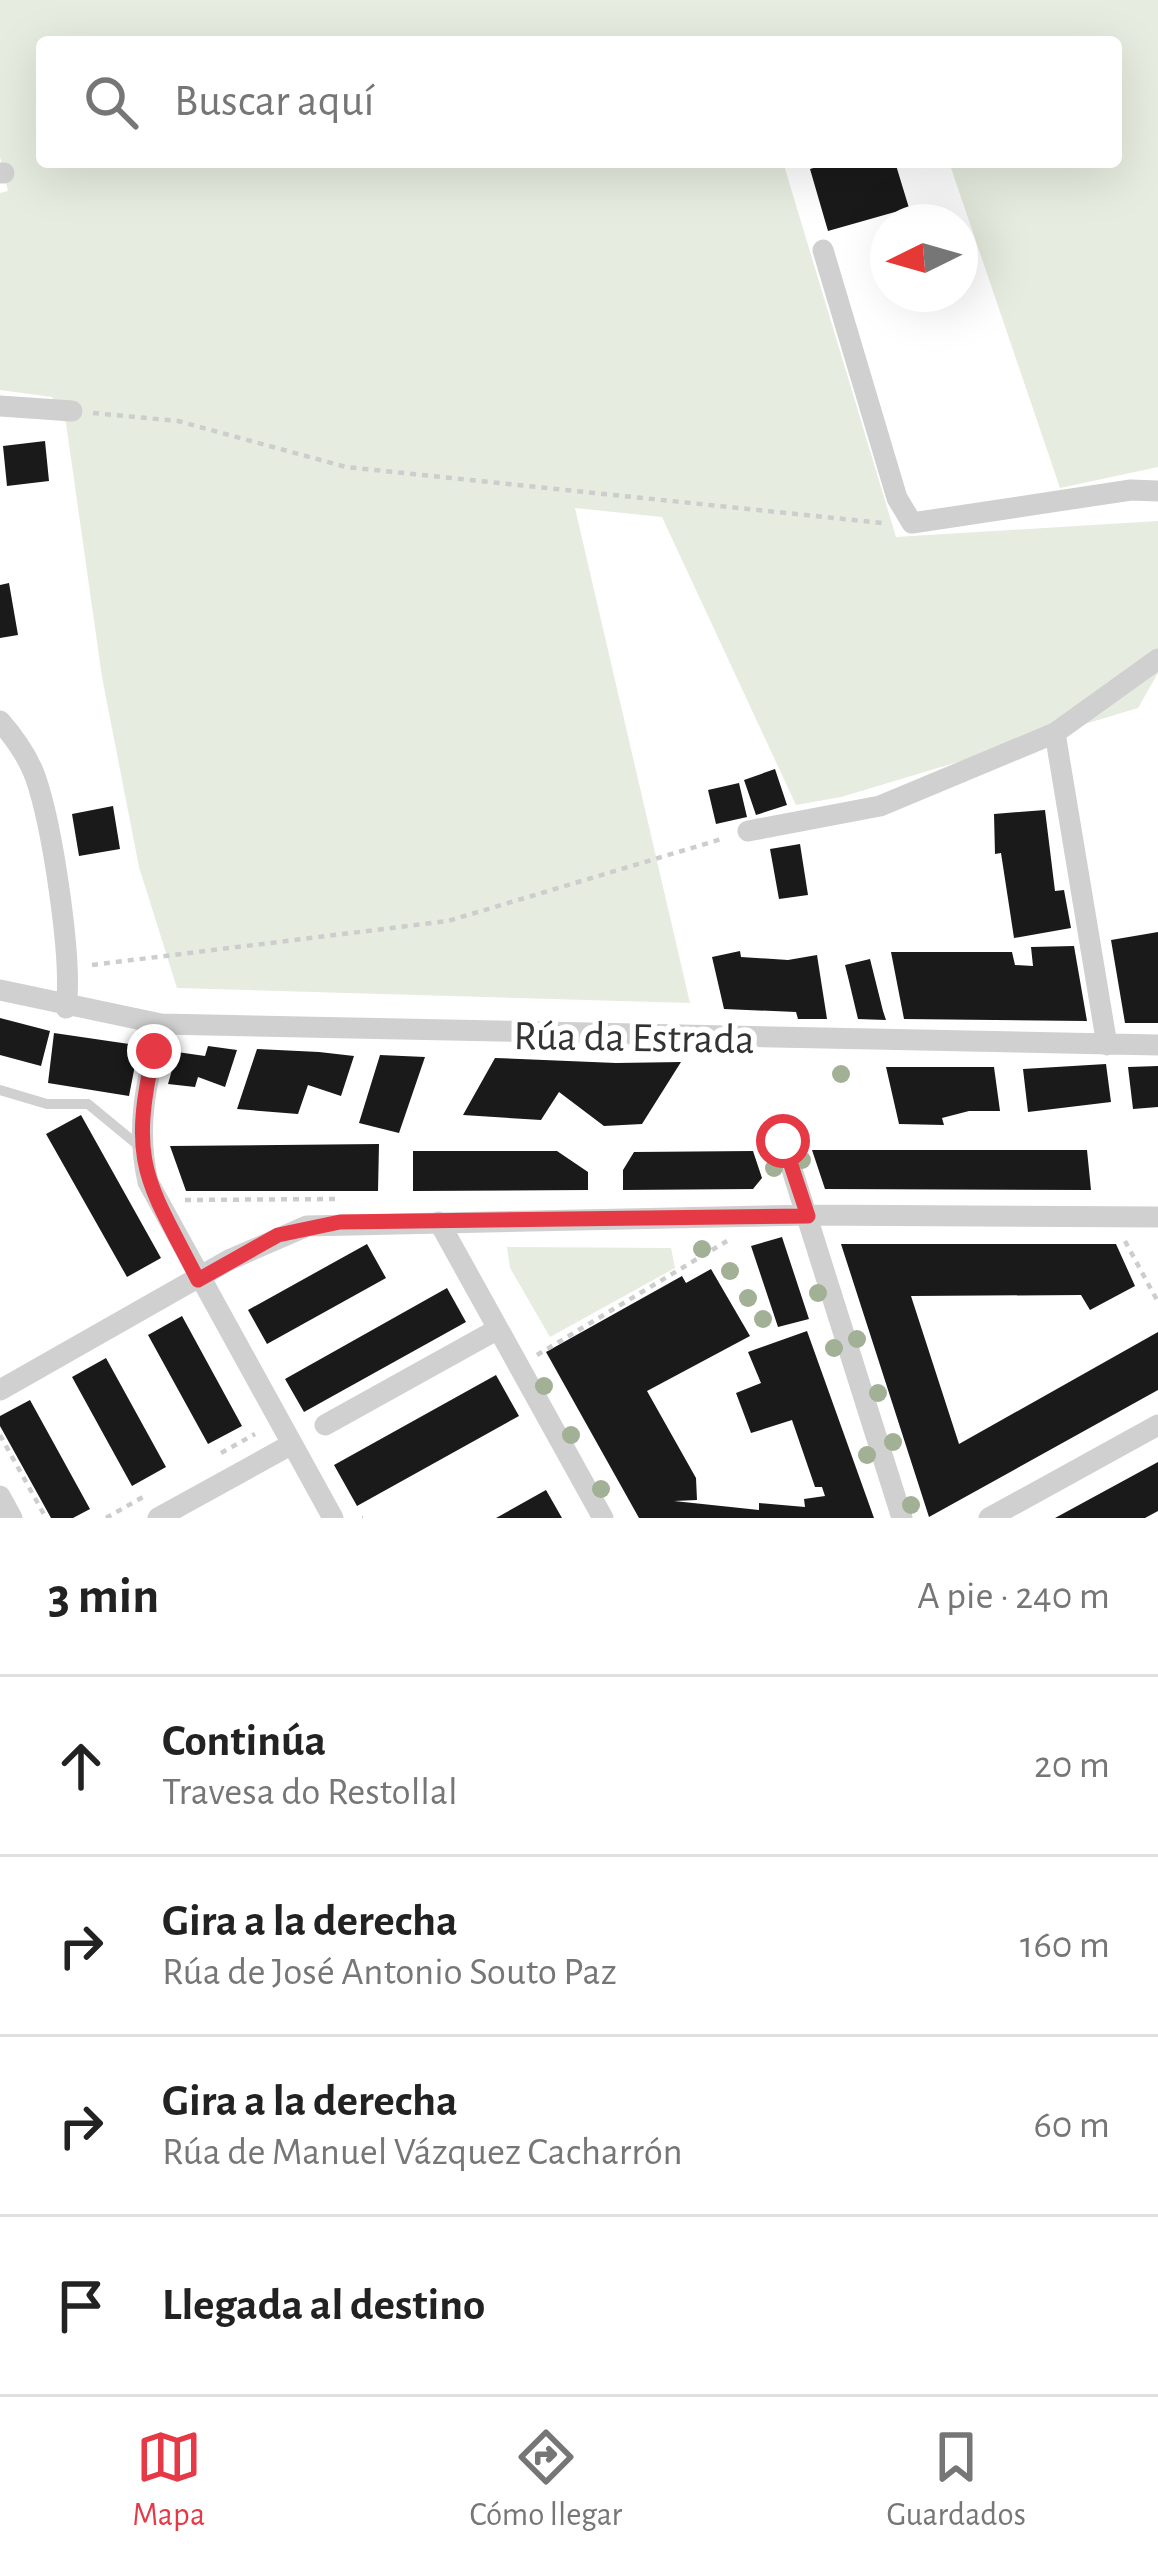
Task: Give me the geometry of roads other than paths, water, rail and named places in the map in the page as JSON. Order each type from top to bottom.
[{"type":"street","points":[[823,250],[898,498],[912,523],[1130,490],[1158,491]]},
{"type":"street","points":[[0,406],[72,411]]},
{"type":"street","points":[[748,832],[880,806],[1055,733],[1158,659]]},
{"type":"street","points":[[0,721],[36,778],[68,970],[66,1008]]},
{"type":"street","points":[[1055,733],[1107,1045]]},
{"type":"street","name":"Rúa da Estrada","points":[[0,991],[160,1024],[1158,1046]]},
{"type":"street","points":[[160,1024],[140,1112],[140,1146],[148,1182],[333,1518]]},
{"type":"street","points":[[783,1141],[902,1518]]},
{"type":"street","points":[[0,1390],[278,1235],[307,1226],[808,1216],[1158,1216]]},
{"type":"street","points":[[439,1222],[603,1518]]},
{"type":"street","points":[[326,1425],[498,1329]]},
{"type":"street","points":[[988,1518],[1158,1426]]},
{"type":"street","points":[[158,1518],[292,1444]]},
{"type":"street","points":[[0,1496],[12,1518]]},
{"type":"lane","points":[[0,1090],[47,1104],[88,1104],[140,1146]]}]
